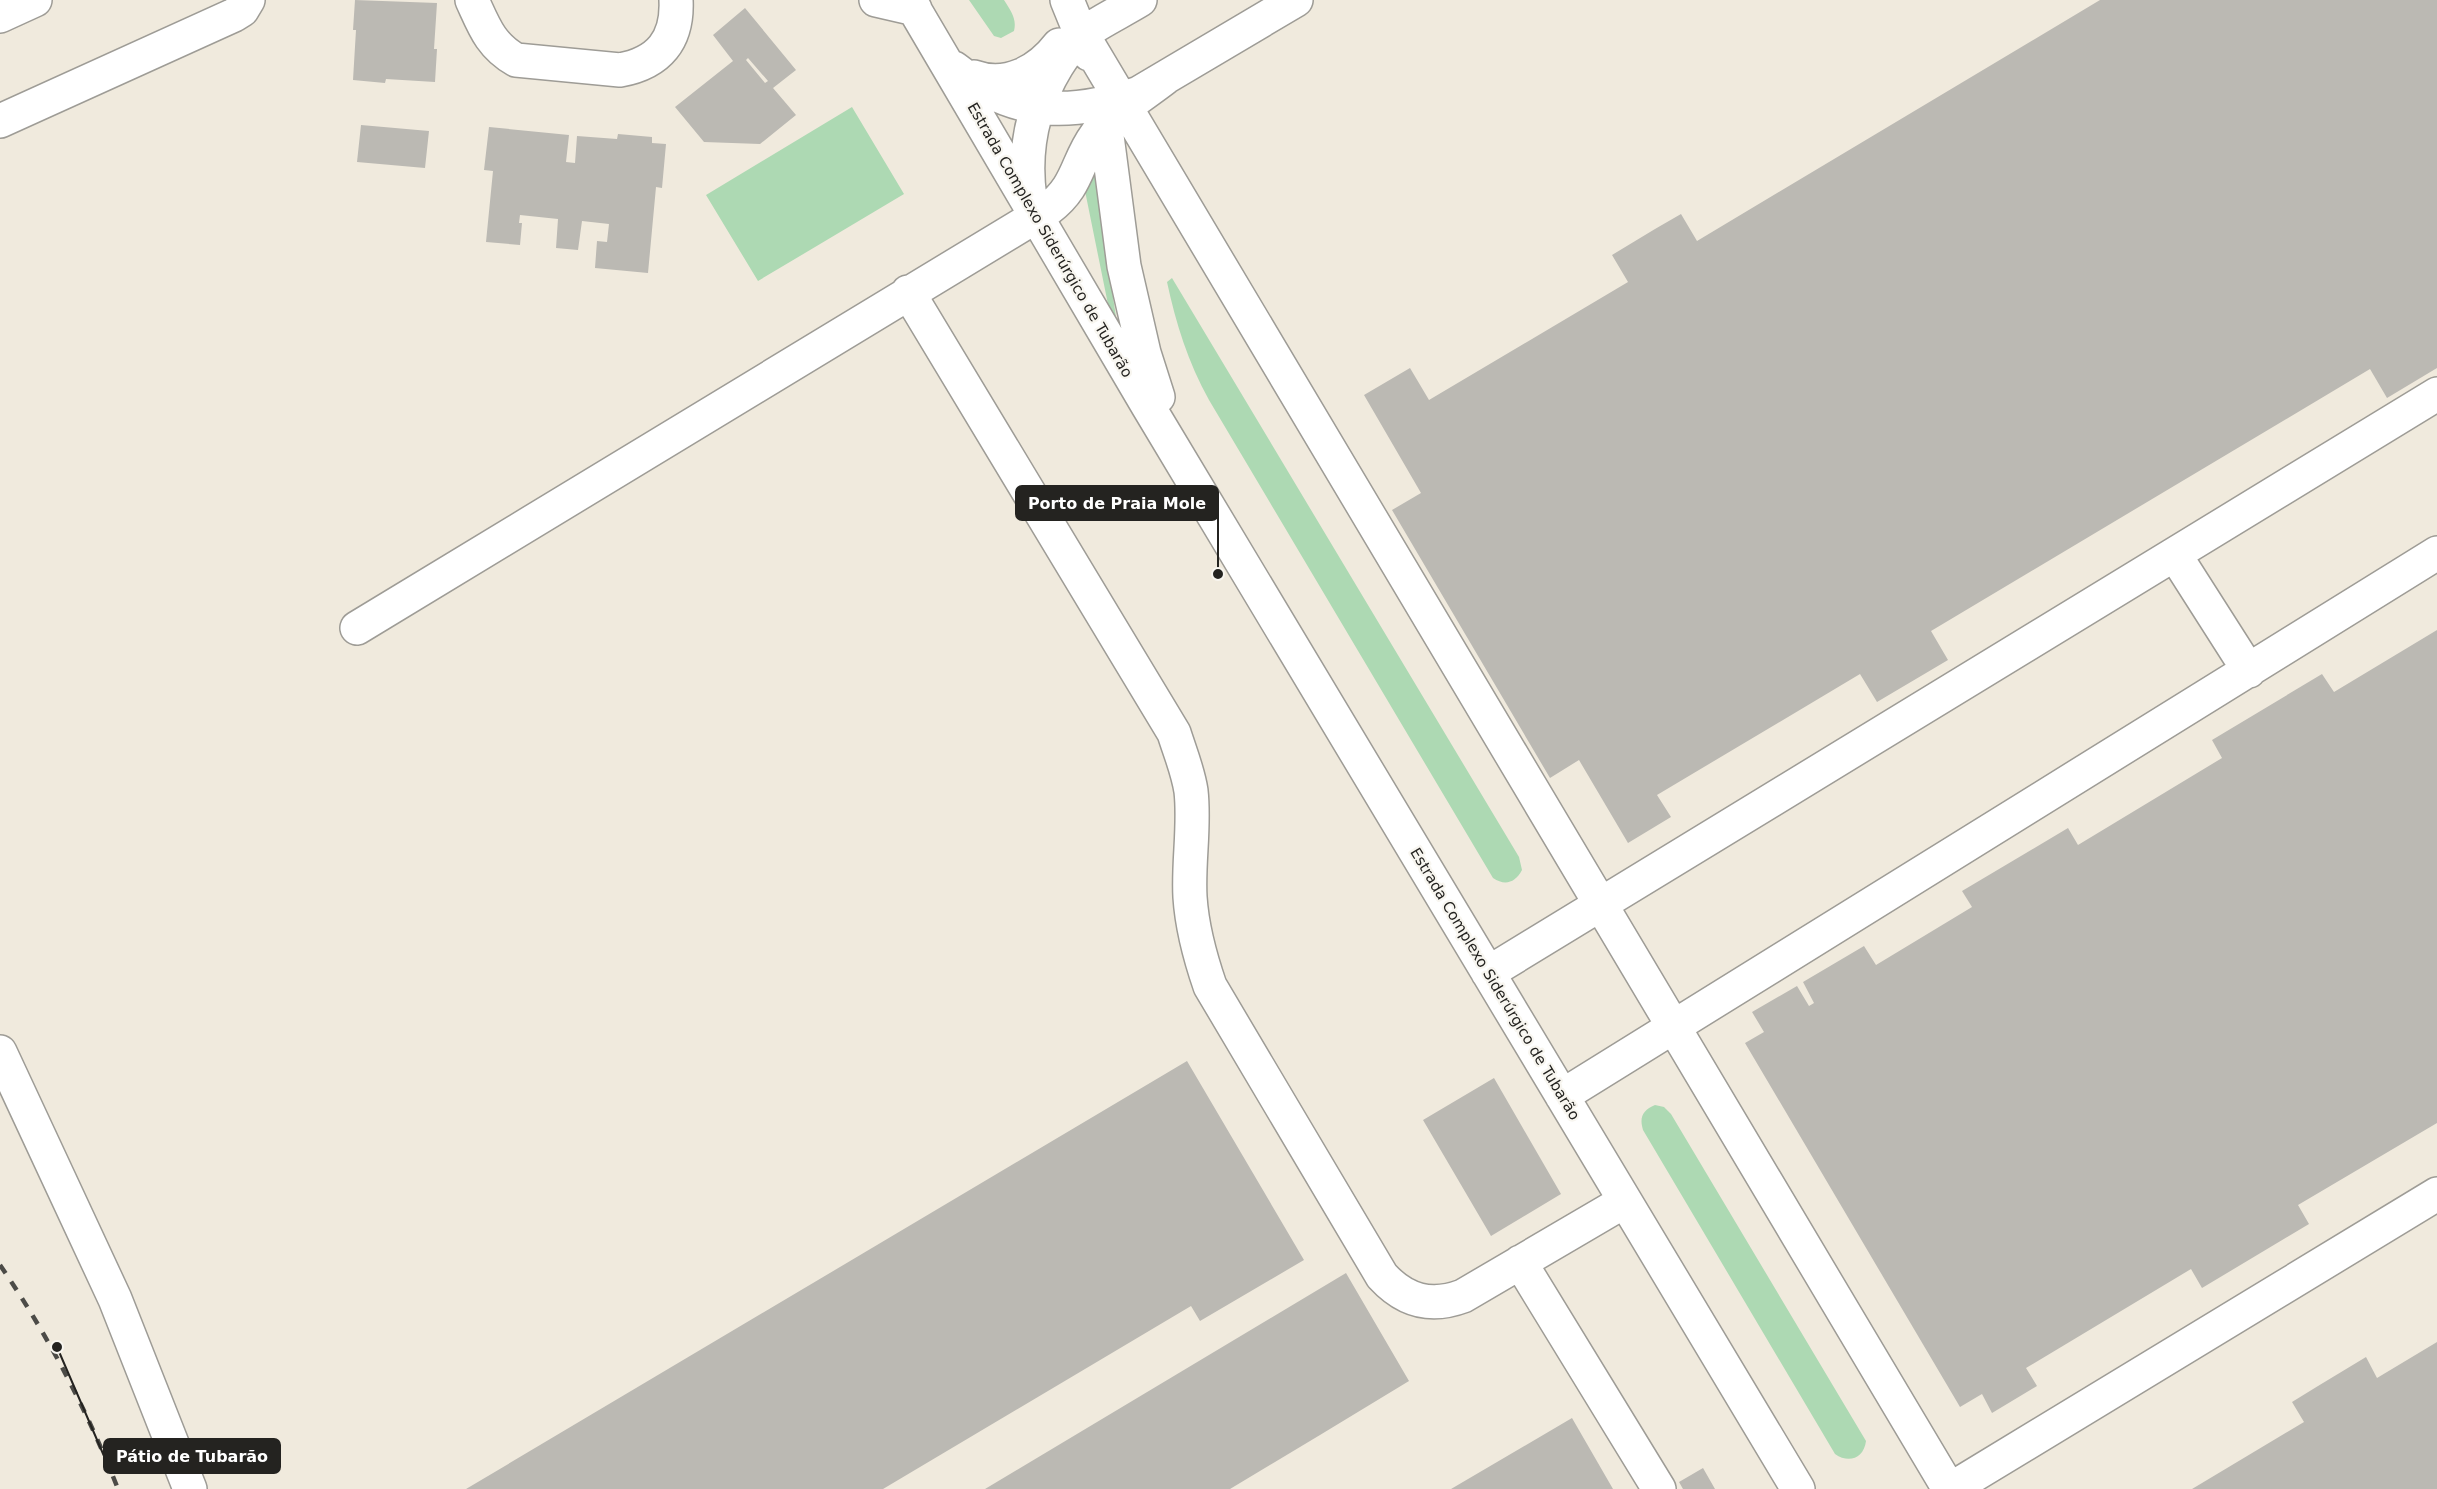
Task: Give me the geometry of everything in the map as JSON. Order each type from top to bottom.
[{"type":"lane","points":[[0,16],[35,0]]},
{"type":"lane","points":[[0,121],[234,15],[242,10],[248,0]]},
{"type":"lane","points":[[472,0],[493,42],[516,60],[620,70],[637,67],[664,47],[673,33],[676,0]]},
{"type":"lane","points":[[876,0],[912,5]]},
{"type":"lane","points":[[1074,14],[1140,0]]},
{"type":"lane","points":[[357,628],[908,292],[1034,212],[1048,209],[1068,191],[1087,151],[1114,109],[1296,0]]},
{"type":"lane","name":"Estrada Complexo Siderúrgico de Tubarão","points":[[912,5],[1192,479],[1798,1489]]},
{"type":"lane","points":[[946,62],[962,73],[981,80],[1000,81],[1019,77],[1037,68],[1051,57],[1062,42],[1074,14]]},
{"type":"lane","points":[[1034,212],[1027,176],[1028,144],[1047,83],[1062,57],[1074,14]]},
{"type":"lane","points":[[1074,14],[1114,109],[1600,904],[1950,1489],[2437,1194]]},
{"type":"lane","points":[[946,62],[969,80],[994,94],[1038,107],[1114,109]]},
{"type":"lane","name":"Estrada Complexo Siderúrgico de Tubarão","points":[[1114,109],[1117,221],[1133,310],[1158,396],[1192,479]]},
{"type":"lane","points":[[908,292],[1174,734],[1185,764],[1191,791],[1192,922],[1199,955],[1210,986],[1382,1276],[1393,1288],[1419,1301],[1434,1303],[1462,1296],[1625,1201]]},
{"type":"lane","points":[[1488,973],[2437,394]]},
{"type":"lane","points":[[1562,1096],[2437,554]]},
{"type":"lane","points":[[2175,555],[2249,670]]},
{"type":"lane","points":[[0,1052],[115,1299],[190,1489]]},
{"type":"lane","points":[[1520,1262],[1659,1489]]},
{"type":"shaded area","points":[[0,0],[2437,0],[2437,1489],[0,1489]]},
{"type":"green space","points":[[969,0],[1004,0],[1014,19],[1014,31],[1001,38],[994,36]]},
{"type":"green space","points":[[852,107],[904,194],[758,281],[706,195]]},
{"type":"green space","points":[[1094,170],[1119,337],[1113,329],[1083,181]]},
{"type":"green space","points":[[1172,278],[1519,857],[1522,870],[1513,880],[1502,882],[1493,878],[1209,400],[1189,357],[1174,313],[1167,282]]},
{"type":"green space","points":[[1655,1105],[1664,1107],[1671,1114],[1866,1441],[1862,1452],[1855,1458],[1845,1459],[1835,1454],[1643,1130],[1643,1115]]},
{"type":"building","points":[[355,0],[437,3],[434,49],[437,49],[435,82],[386,79],[385,83],[353,80]]},
{"type":"building","points":[[2100,0],[2437,0],[2437,368],[2387,398],[2370,369],[1931,631],[1948,660],[1877,702],[1860,674],[1657,795],[1671,817],[1628,843],[1579,760],[1550,778],[1392,510],[1421,493],[1364,395],[1410,368],[1429,400],[1628,282],[1612,255],[1655,229],[1681,214],[1697,241]]},
{"type":"building","points":[[745,8],[796,70],[773,88],[796,115],[760,144],[704,142],[675,107],[733,61],[713,35]],"holes":[[[748,58],[768,81],[765,83],[746,60]]]},
{"type":"building","points":[[361,125],[429,131],[425,168],[357,162]]},
{"type":"building","points":[[489,127],[569,135],[566,162],[575,163],[577,136],[617,139],[618,134],[652,137],[652,143],[666,144],[662,188],[656,187],[648,273],[595,268],[597,241],[607,242],[609,224],[582,221],[578,250],[556,248],[558,219],[520,215],[519,223],[522,223],[520,245],[486,242],[493,171],[484,170]]},
{"type":"building","points":[[2437,630],[2437,1123],[2298,1205],[2309,1224],[2202,1288],[2191,1269],[2026,1368],[2037,1386],[1992,1413],[1982,1394],[1960,1407],[1745,1043],[1764,1032],[1752,1012],[1797,986],[1809,1006],[1814,1003],[1803,982],[1864,946],[1876,965],[1972,907],[1962,891],[2068,828],[2078,845],[2222,758],[2212,740],[2322,674],[2334,692]]},
{"type":"building","points":[[1187,1061],[1304,1260],[1200,1321],[1191,1306],[883,1489],[466,1489]]},
{"type":"building","points":[[1494,1078],[1561,1194],[1491,1236],[1423,1120]]},
{"type":"building","points":[[1346,1273],[1409,1381],[1230,1489],[985,1489]]},
{"type":"building","points":[[2437,1342],[2437,1489],[2192,1489],[2304,1422],[2292,1402],[2366,1357],[2377,1378]]},
{"type":"building","points":[[1572,1418],[1613,1489],[1451,1489]]},
{"type":"building","points":[[1703,1468],[1715,1489],[1683,1489],[1679,1482]]},
{"type":"railway","points":[[0,1265],[18,1291],[65,1374],[118,1489]]},
{"type":"place","name":"Porto de Praia Mole","points":[[1218,574]]},
{"type":"place","name":"Pátio de Tubarão","points":[[57,1347]]}]
